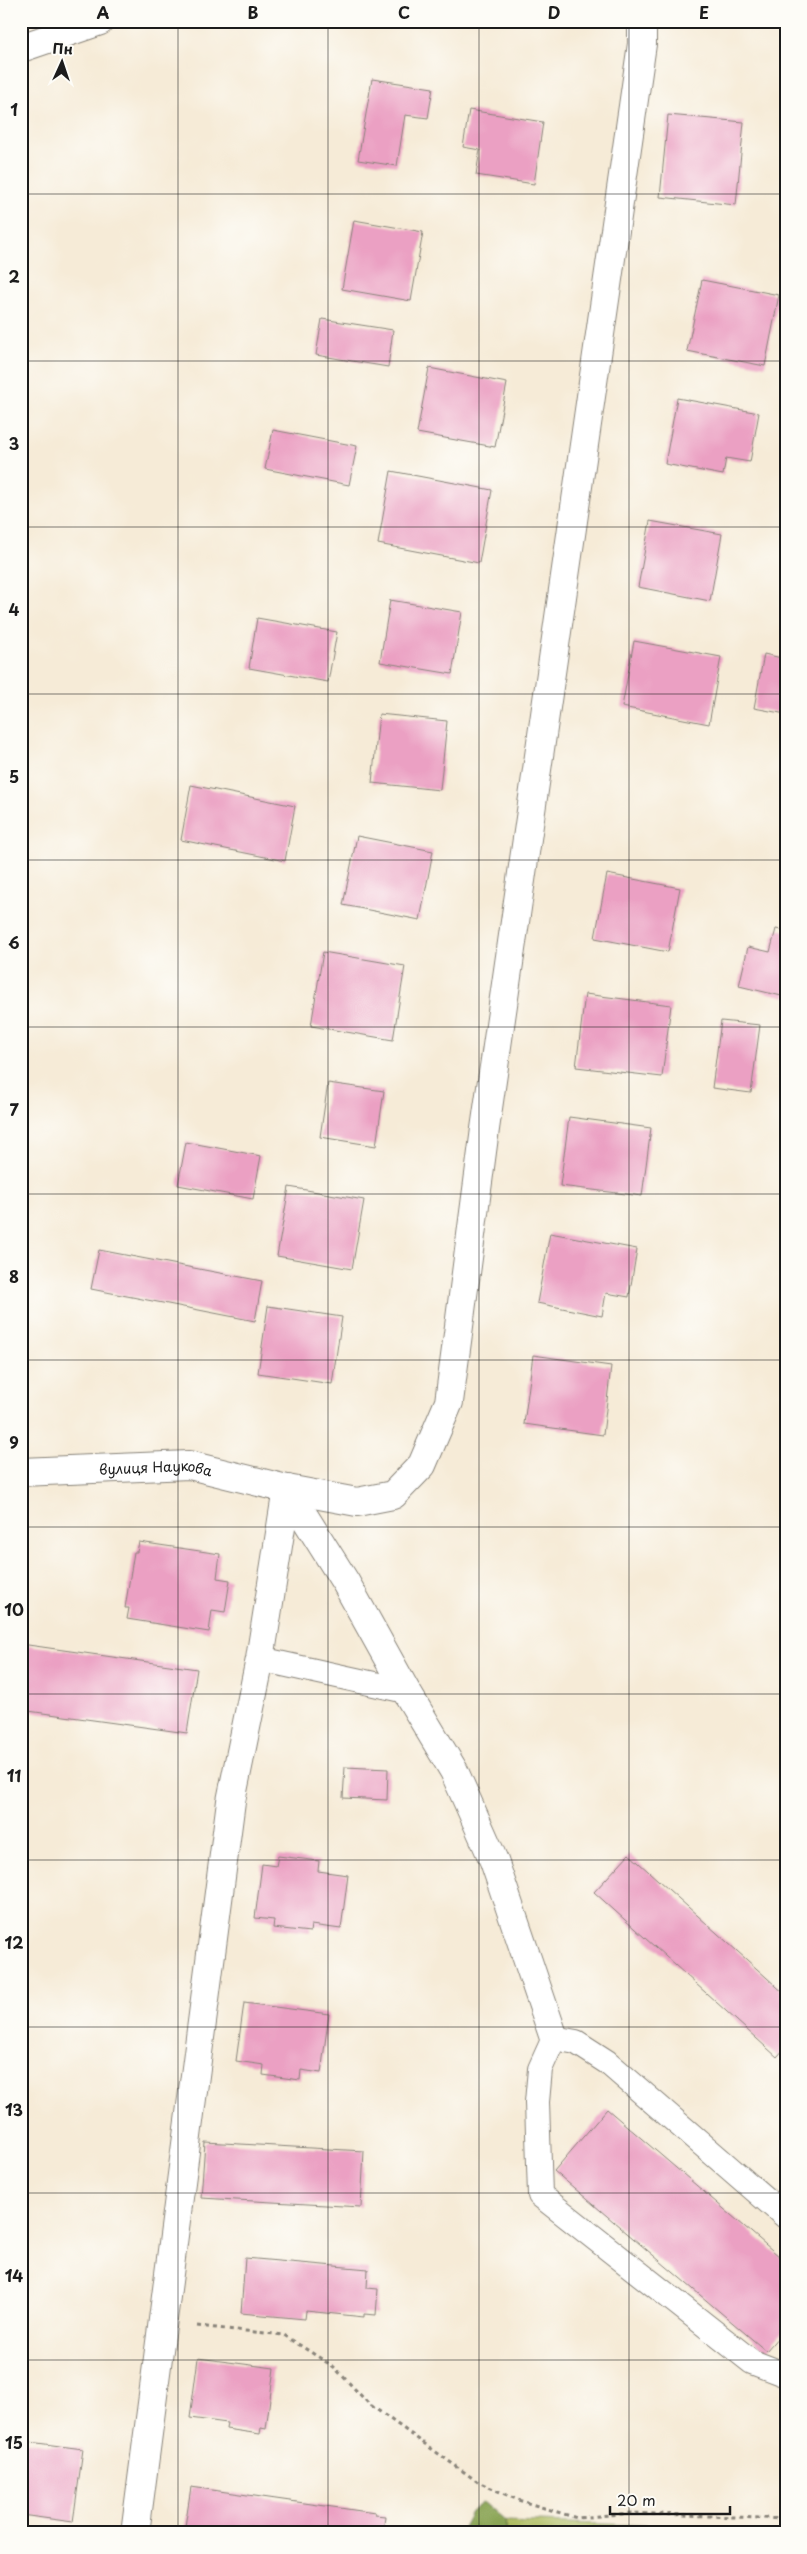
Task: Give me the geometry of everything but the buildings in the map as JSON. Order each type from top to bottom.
[{"type":"street","points":[[21,48],[100,21]]},
{"type":"street","name":"вулиця Наукова","points":[[21,1472],[190,1465],[287,1489],[357,1502],[393,1495],[422,1465],[449,1402],[486,1120],[640,54],[642,21]]},
{"type":"street","points":[[134,2533],[160,2322],[231,1801],[260,1660],[287,1489]]},
{"type":"street","points":[[287,1489],[346,1583],[406,1691],[454,1771],[490,1852],[554,2038]]},
{"type":"lane","points":[[260,1660],[406,1691]]},
{"type":"lane","points":[[786,2217],[607,2062],[576,2042],[554,2038],[540,2069],[536,2102],[540,2195],[752,2362],[786,2375]]},
{"type":"path","points":[[160,2322],[284,2335],[334,2367],[369,2404],[478,2482],[518,2500],[577,2518],[631,2512],[786,2519]]},
{"type":"green space","points":[[483,2502],[505,2521],[507,2533],[460,2533],[471,2512]]},
{"type":"green space","points":[[505,2521],[699,2527],[758,2533],[507,2533]]}]
